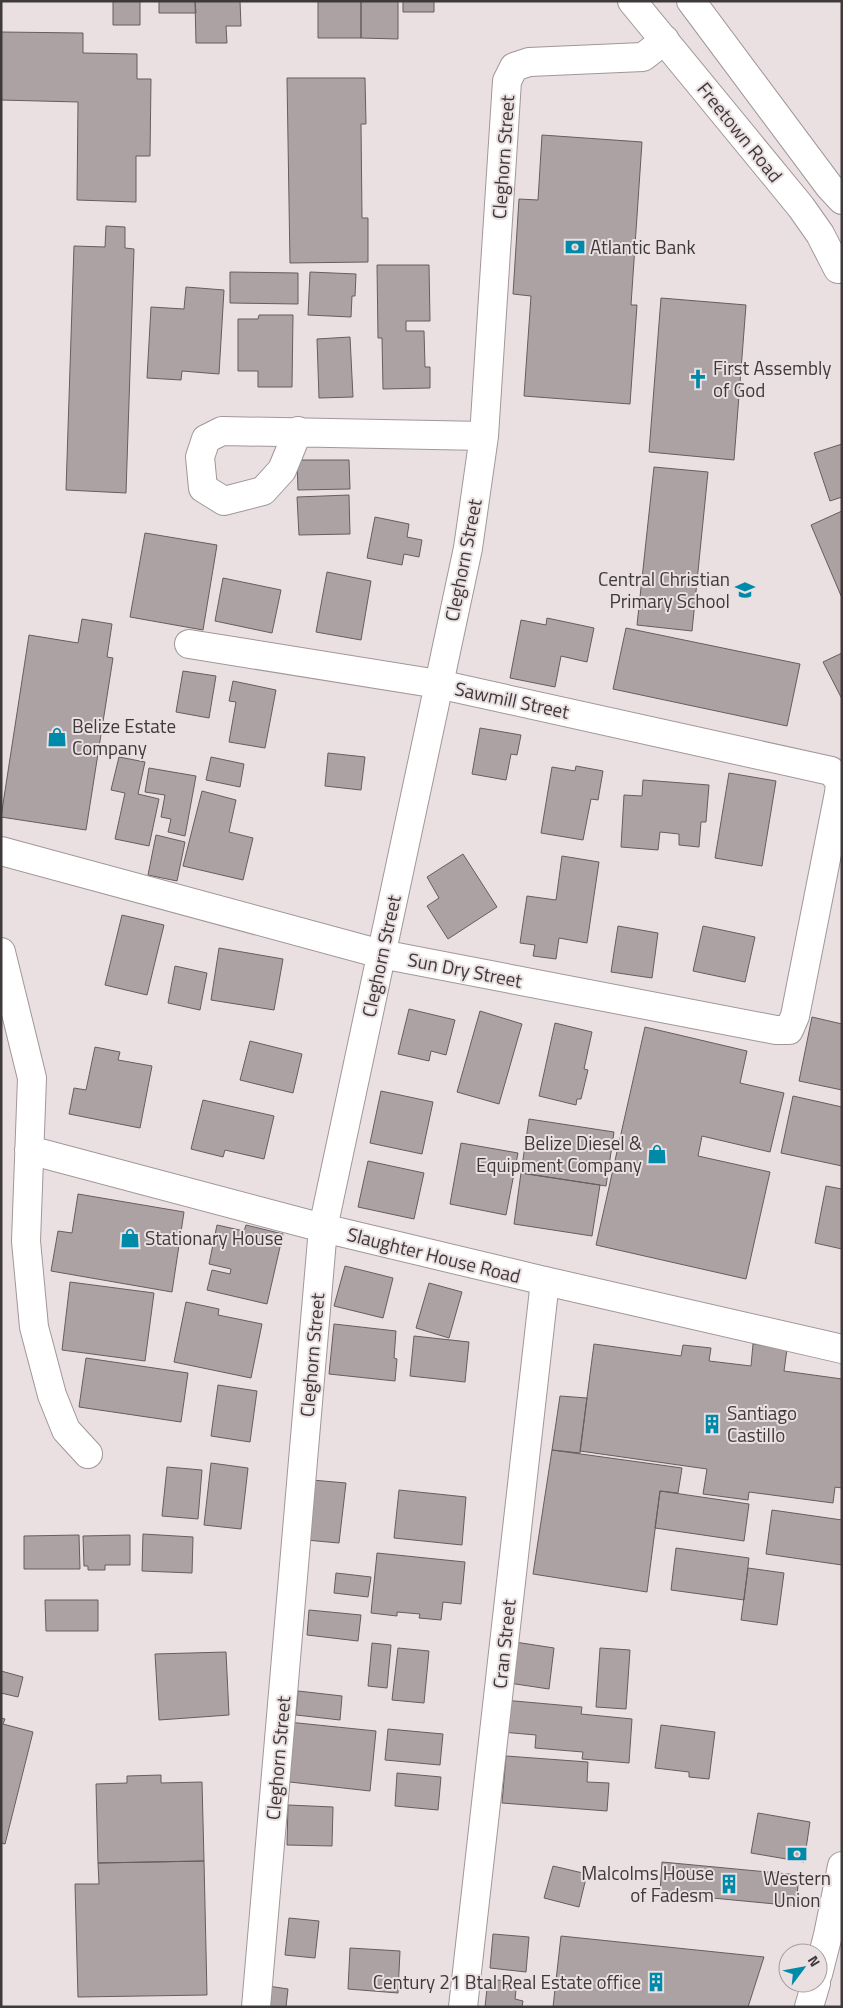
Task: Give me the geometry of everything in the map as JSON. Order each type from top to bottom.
[{"type":"street","name":"Freetown Road","points":[[632,1],[801,207],[820,234],[841,271]]},
{"type":"street","name":"Freetown Road","points":[[692,1],[829,186],[842,200]]},
{"type":"street","name":"Cleghorn Street","points":[[256,2007],[323,1228],[468,548],[484,436],[508,81],[514,67],[528,62],[643,57],[664,40]]},
{"type":"street","points":[[298,431],[484,436]]},
{"type":"street","name":"Sawmill Street","points":[[190,644],[438,684],[831,771],[840,782],[839,793],[795,1016],[788,1030]]},
{"type":"street","name":"Sun Dry Street","points":[[1,851],[381,954],[776,1030],[788,1030]]},
{"type":"street","points":[[1,952],[32,1078],[26,1241],[34,1328],[52,1394],[66,1430],[88,1454]]},
{"type":"street","name":"Slaughter House Road","points":[[30,1150],[323,1228],[842,1349]]},
{"type":"street","name":"Cran Street","points":[[463,2007],[545,1281]]},
{"type":"street","points":[[826,1943],[842,1866]]},
{"type":"street","points":[[809,2007],[813,1993]]},
{"type":"building","points":[[113,1],[140,1],[140,25],[113,25]]},
{"type":"building","points":[[159,1],[195,1],[196,13],[159,13]]},
{"type":"building","points":[[195,1],[240,1],[241,26],[226,26],[227,43],[196,43]]},
{"type":"building","points":[[318,1],[361,1],[361,38],[318,38]]},
{"type":"building","points":[[361,1],[398,1],[398,39],[361,38]]},
{"type":"building","points":[[403,1],[434,1],[434,12],[403,12]]},
{"type":"building","points":[[1,32],[83,33],[83,53],[137,54],[137,79],[151,79],[150,156],[136,156],[136,202],[77,200],[78,102],[1,100]]},
{"type":"building","points":[[287,78],[365,78],[366,124],[361,124],[362,218],[368,218],[368,262],[290,263]]},
{"type":"building","name":"Atlantic Bank","points":[[542,135],[642,142],[631,305],[637,305],[630,404],[524,396],[531,296],[513,294],[519,199],[538,200]]},
{"type":"building","points":[[106,226],[125,227],[125,248],[134,249],[126,493],[66,490],[74,246],[105,247]]},
{"type":"building","points":[[377,265],[429,265],[430,321],[406,321],[406,331],[424,331],[425,367],[430,367],[430,388],[383,389],[382,338],[378,338]]},
{"type":"building","points":[[230,272],[298,273],[298,304],[230,303]]},
{"type":"building","points":[[310,272],[356,274],[355,296],[352,296],[351,317],[308,315]]},
{"type":"building","points":[[186,287],[224,290],[219,374],[182,371],[181,380],[147,378],[151,307],[184,309]]},
{"type":"building","name":"First Assembly of God","points":[[661,298],[746,305],[734,460],[649,452]]},
{"type":"building","points":[[259,315],[293,315],[292,387],[258,387],[258,371],[238,371],[238,319],[258,319]]},
{"type":"building","points":[[350,337],[353,397],[319,398],[317,339]]},
{"type":"building","points":[[842,444],[842,497],[830,501],[814,453]]},
{"type":"building","points":[[297,460],[349,460],[350,489],[298,490]]},
{"type":"building","points":[[654,467],[708,472],[692,631],[637,625]]},
{"type":"building","points":[[349,495],[350,534],[299,535],[297,497]]},
{"type":"building","points":[[842,511],[842,598],[811,525]]},
{"type":"building","points":[[375,517],[409,524],[407,537],[422,540],[419,557],[404,554],[402,565],[367,558]]},
{"type":"building","points":[[145,533],[217,545],[203,630],[130,617]]},
{"type":"building","points":[[327,572],[371,581],[361,640],[316,632]]},
{"type":"building","points":[[223,578],[281,590],[272,633],[215,621]]},
{"type":"building","points":[[547,618],[594,628],[587,662],[561,656],[555,687],[510,678],[521,620],[546,625]]},
{"type":"building","name":"Belize Estate Company","points":[[82,619],[112,624],[107,657],[113,658],[86,830],[1,817],[29,635],[78,643]]},
{"type":"building","points":[[626,628],[800,664],[787,726],[613,689]]},
{"type":"building","points":[[842,653],[842,699],[823,662]]},
{"type":"building","points":[[183,671],[216,676],[209,718],[176,712]]},
{"type":"building","points":[[233,681],[276,690],[265,748],[229,742],[236,702],[229,701]]},
{"type":"building","points":[[480,728],[521,735],[517,755],[511,754],[506,780],[472,774]]},
{"type":"building","points":[[328,753],[365,757],[361,790],[325,786]]},
{"type":"building","points":[[119,757],[145,762],[138,794],[159,799],[149,846],[115,839],[125,793],[111,790]]},
{"type":"building","points":[[211,757],[244,764],[240,787],[206,780]]},
{"type":"building","points":[[576,766],[603,771],[598,800],[591,799],[583,840],[541,833],[552,767],[575,771]]},
{"type":"building","points":[[149,768],[196,776],[185,836],[168,832],[171,819],[161,817],[165,795],[145,792]]},
{"type":"building","points":[[729,773],[776,781],[762,866],[715,858]]},
{"type":"building","points":[[643,780],[709,785],[706,822],[701,822],[699,847],[679,845],[679,834],[660,832],[658,850],[621,847],[624,795],[642,796]]},
{"type":"building","points":[[202,791],[236,800],[229,832],[253,838],[243,880],[183,866]]},
{"type":"building","points":[[156,835],[185,842],[177,881],[148,875]]},
{"type":"building","points":[[463,854],[497,907],[448,939],[427,906],[439,898],[427,877]]},
{"type":"building","points":[[562,856],[599,862],[587,943],[559,938],[556,959],[533,956],[535,945],[520,943],[527,896],[556,900]]},
{"type":"building","points":[[122,915],[164,925],[147,995],[105,985]]},
{"type":"building","points":[[618,926],[658,933],[652,978],[611,972]]},
{"type":"building","points":[[703,926],[755,937],[745,982],[693,971]]},
{"type":"building","points":[[219,948],[283,959],[274,1010],[211,1000]]},
{"type":"building","points":[[175,966],[207,973],[200,1010],[168,1003]]},
{"type":"building","points":[[409,1009],[455,1020],[446,1055],[431,1051],[429,1061],[398,1054]]},
{"type":"building","points":[[480,1011],[522,1024],[499,1104],[457,1092]]},
{"type":"building","points":[[812,1017],[842,1024],[842,1090],[799,1081]]},
{"type":"building","points":[[555,1023],[592,1032],[584,1069],[588,1070],[581,1099],[577,1099],[576,1105],[539,1096]]},
{"type":"building","name":"Belize Diesel & Equipment Company","points":[[645,1027],[747,1051],[740,1083],[784,1093],[770,1152],[702,1136],[698,1156],[770,1172],[746,1279],[596,1245]]},
{"type":"building","points":[[250,1041],[302,1054],[293,1093],[240,1080]]},
{"type":"building","points":[[95,1047],[120,1052],[118,1060],[152,1066],[140,1128],[69,1114],[74,1088],[86,1090]]},
{"type":"building","points":[[381,1091],[433,1102],[422,1154],[370,1143]]},
{"type":"building","points":[[793,1096],[842,1107],[842,1166],[781,1153]]},
{"type":"building","points":[[203,1100],[274,1116],[264,1159],[225,1150],[223,1157],[191,1149]]},
{"type":"building","points":[[529,1119],[614,1132],[606,1186],[521,1173]]},
{"type":"building","points":[[461,1143],[518,1153],[506,1215],[450,1204]]},
{"type":"building","points":[[368,1161],[424,1173],[414,1219],[358,1207]]},
{"type":"building","points":[[521,1173],[600,1185],[592,1236],[514,1224]]},
{"type":"building","points":[[826,1186],[842,1189],[842,1249],[815,1243]]},
{"type":"building","points":[[78,1194],[184,1212],[172,1292],[51,1271],[58,1231],[72,1233]]},
{"type":"building","points":[[217,1225],[244,1231],[246,1225],[283,1234],[267,1304],[207,1290],[212,1270],[230,1274],[231,1269],[209,1264]]},
{"type":"building","points":[[345,1266],[393,1278],[383,1318],[334,1306]]},
{"type":"building","points":[[70,1282],[154,1293],[145,1361],[62,1350]]},
{"type":"building","points":[[429,1283],[462,1292],[449,1338],[416,1328]]},
{"type":"building","points":[[186,1302],[219,1309],[218,1315],[262,1324],[251,1378],[174,1362]]},
{"type":"building","points":[[334,1324],[396,1331],[394,1358],[397,1359],[395,1381],[329,1374]]},
{"type":"building","points":[[414,1336],[469,1342],[465,1382],[410,1376]]},
{"type":"building","name":"Santiago Castillo","points":[[594,1344],[681,1356],[683,1345],[711,1348],[709,1361],[751,1366],[753,1344],[787,1349],[784,1371],[842,1379],[842,1488],[835,1487],[833,1503],[749,1492],[748,1500],[703,1494],[707,1469],[580,1451]]},
{"type":"building","points":[[86,1358],[188,1373],[181,1422],[79,1407]]},
{"type":"building","points":[[218,1385],[257,1391],[250,1442],[211,1436]]},
{"type":"building","points":[[560,1396],[587,1398],[580,1453],[552,1450]]},
{"type":"building","points":[[552,1450],[682,1468],[678,1493],[660,1491],[647,1592],[533,1574]]},
{"type":"building","points":[[211,1463],[248,1468],[241,1529],[204,1525]]},
{"type":"building","points":[[167,1467],[202,1470],[198,1519],[162,1516]]},
{"type":"building","points":[[312,1480],[346,1483],[339,1543],[306,1540]]},
{"type":"building","points":[[399,1490],[466,1497],[462,1545],[394,1538]]},
{"type":"building","points":[[660,1491],[749,1504],[744,1541],[655,1528]]},
{"type":"building","points":[[772,1510],[842,1520],[842,1565],[766,1554]]},
{"type":"building","points":[[143,1534],[193,1537],[192,1573],[142,1571]]},
{"type":"building","points":[[79,1535],[80,1569],[24,1569],[24,1536]]},
{"type":"building","points":[[130,1535],[130,1565],[105,1565],[105,1570],[88,1570],[88,1566],[84,1566],[83,1536]]},
{"type":"building","points":[[676,1548],[749,1558],[744,1600],[671,1590]]},
{"type":"building","points":[[377,1553],[465,1562],[461,1604],[443,1602],[441,1620],[419,1618],[420,1614],[397,1612],[397,1616],[371,1613]]},
{"type":"building","points":[[748,1568],[784,1573],[777,1625],[741,1620]]},
{"type":"building","points":[[336,1573],[371,1577],[368,1597],[334,1593]]},
{"type":"building","points":[[45,1600],[98,1600],[98,1631],[46,1631]]},
{"type":"building","points":[[309,1610],[361,1615],[358,1641],[307,1635]]},
{"type":"building","points":[[515,1642],[554,1648],[549,1689],[509,1683]]},
{"type":"building","points":[[372,1643],[391,1645],[387,1688],[368,1686]]},
{"type":"building","points":[[398,1648],[429,1651],[424,1703],[392,1700]]},
{"type":"building","points":[[600,1648],[630,1650],[626,1709],[596,1707]]},
{"type":"building","points":[[226,1652],[229,1715],[159,1720],[155,1654]]},
{"type":"building","points":[[1,1671],[23,1677],[18,1697],[1,1693]]},
{"type":"building","points":[[298,1691],[342,1696],[340,1720],[296,1715]]},
{"type":"building","points":[[503,1700],[582,1707],[581,1714],[632,1719],[629,1763],[582,1759],[583,1752],[535,1748],[536,1735],[501,1732]]},
{"type":"building","points":[[1,1718],[5,1719],[3,1724],[33,1732],[5,1844],[1,1843]]},
{"type":"building","points":[[288,1722],[376,1731],[370,1791],[281,1781]]},
{"type":"building","points":[[661,1725],[715,1732],[709,1779],[689,1777],[689,1772],[655,1768]]},
{"type":"building","points":[[388,1729],[443,1734],[440,1765],[385,1760]]},
{"type":"building","points":[[506,1756],[588,1762],[587,1782],[609,1783],[607,1811],[502,1803]]},
{"type":"building","points":[[397,1773],[441,1777],[438,1810],[395,1806]]},
{"type":"building","points":[[161,1775],[161,1783],[202,1782],[204,1861],[98,1863],[96,1784],[127,1783],[127,1776]]},
{"type":"building","points":[[288,1805],[333,1807],[332,1846],[287,1845]]},
{"type":"building","points":[[758,1813],[810,1822],[804,1862],[751,1853]]},
{"type":"building","points":[[204,1861],[207,1995],[78,1997],[75,1884],[99,1884],[98,1863]]},
{"type":"building","name":"Malcolms House of Fadesm","points":[[662,1862],[799,1875],[796,1906],[660,1893]]},
{"type":"building","points":[[553,1866],[587,1874],[579,1907],[544,1898]]},
{"type":"building","points":[[289,1918],[319,1921],[315,1958],[285,1955]]},
{"type":"building","points":[[493,1934],[529,1937],[526,1972],[490,1968]]},
{"type":"building","name":"Century 21 Btal Real Estate office","points":[[561,1936],[764,1957],[748,2007],[553,2007]]},
{"type":"building","points":[[350,1948],[400,1951],[398,1993],[348,1989]]},
{"type":"building","points":[[488,1979],[517,1982],[515,1999],[523,2001],[522,2007],[485,2007]]},
{"type":"building","points":[[268,1986],[288,1989],[286,2007],[268,2007]]},
{"type":"place","name":"Atlantic Bank","points":[[575,247]]},
{"type":"place","name":"First Assembly of God","points":[[698,379]]},
{"type":"place","name":"Central Christian Primary School","points":[[745,590]]},
{"type":"place","name":"Belize Estate Company","points":[[57,737]]},
{"type":"place","name":"Belize Diesel & Equipment Company","points":[[657,1154]]},
{"type":"place","name":"Stationary House","points":[[130,1238]]},
{"type":"place","name":"Santiago Castillo","points":[[712,1424]]},
{"type":"place","name":"Western Union","points":[[797,1854]]},
{"type":"place","name":"Malcolms House of Fadesm","points":[[729,1884]]},
{"type":"place","name":"Century 21 Btal Real Estate office","points":[[656,1982]]}]
